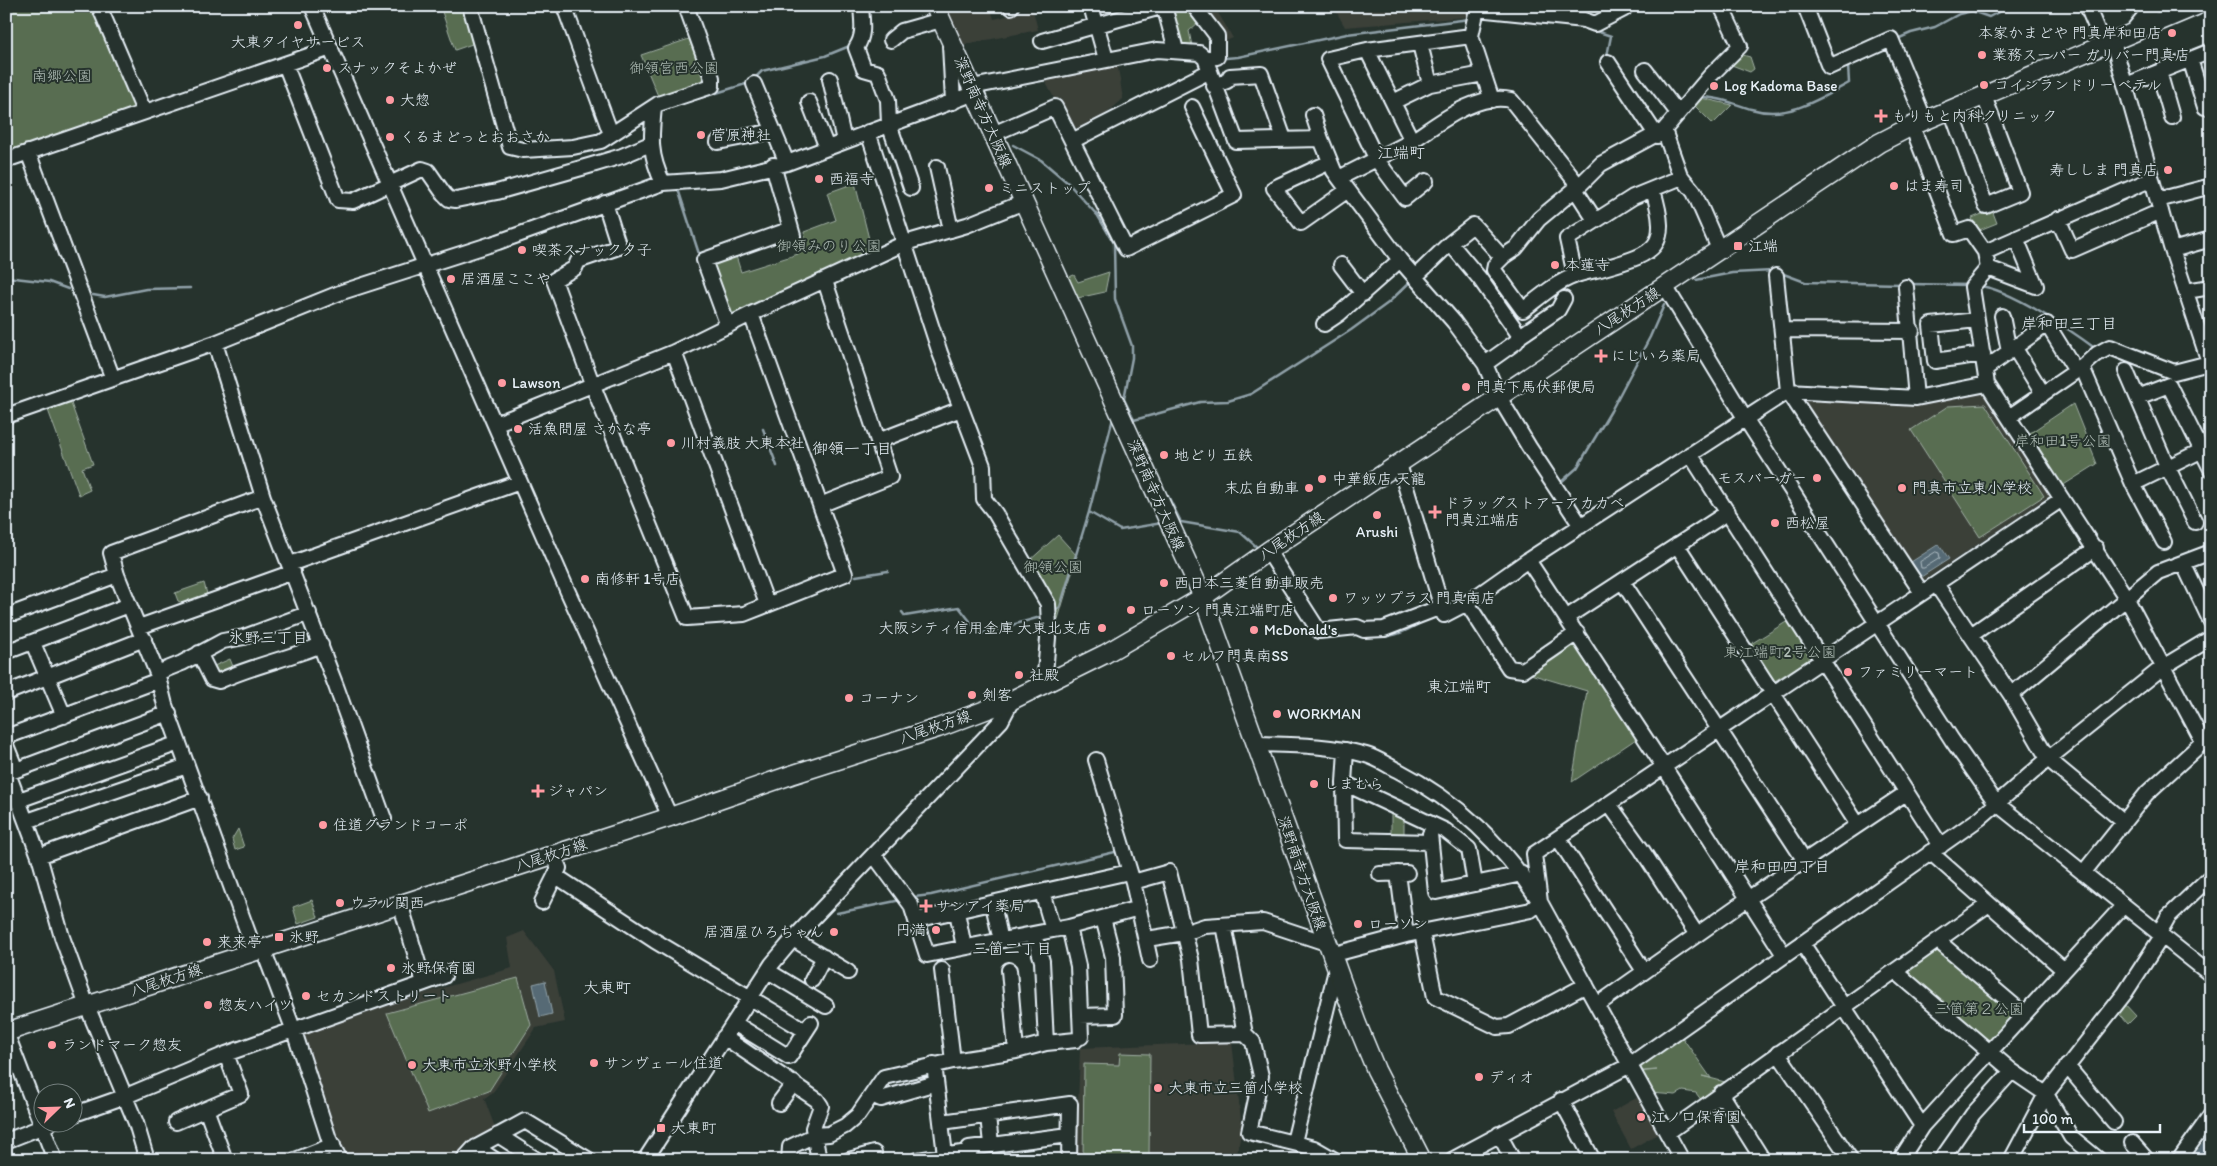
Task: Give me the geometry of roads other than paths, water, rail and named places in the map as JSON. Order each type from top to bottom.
[{"type":"main road","name":"八尾枚方線","points":[[6,1032],[670,817],[791,775],[938,728],[1012,700],[1105,654],[1203,597],[1268,551],[1880,143],[1918,124],[2196,6]]},
{"type":"main road","name":"深野南寺方大阪線","points":[[939,10],[950,39],[1203,597],[1331,956],[1376,1070],[1422,1160]]},
{"type":"street","points":[[99,6],[144,111]]},
{"type":"street","points":[[312,6],[427,265],[520,482],[670,817]]},
{"type":"street","points":[[470,6],[510,147],[523,150],[573,147],[600,141],[654,107],[712,86],[712,78],[686,6]]},
{"type":"street","points":[[564,6],[611,134]]},
{"type":"street","points":[[861,6],[862,40],[856,48],[864,69],[878,73],[884,86],[888,100],[889,124],[911,188]]},
{"type":"street","points":[[1091,6],[1106,59]]},
{"type":"street","points":[[1042,41],[1164,6],[1176,50]]},
{"type":"street","points":[[1072,140],[1207,65],[1217,57],[1217,36],[1194,6]]},
{"type":"street","points":[[1577,6],[1584,20]]},
{"type":"street","points":[[1426,181],[1405,198],[1377,160],[1328,59],[1367,50],[1420,44],[1475,18],[1532,10],[1584,20],[1595,24],[1624,9],[1623,6]]},
{"type":"street","points":[[1805,6],[1829,67],[1891,39],[1954,234],[1969,229],[1985,252],[1988,268]]},
{"type":"street","points":[[2009,417],[2079,369],[2097,354],[2110,347],[2174,372],[2210,367],[2172,250],[2126,85],[2109,44],[2087,6]]},
{"type":"street","points":[[2130,34],[2153,6]]},
{"type":"street","points":[[1653,190],[1660,222],[1658,244],[1650,251],[1627,261],[1575,275],[1558,284],[1523,310],[1494,270],[1495,265],[1516,248],[1539,219],[1577,188],[1601,164],[1661,133],[1710,76],[1740,46],[1723,7]]},
{"type":"street","points":[[891,40],[902,31],[939,10]]},
{"type":"street","points":[[1475,18],[1483,74],[1492,100]]},
{"type":"street","points":[[950,39],[953,102]]},
{"type":"street","points":[[1420,44],[1430,84]]},
{"type":"street","points":[[6,160],[330,48]]},
{"type":"street","points":[[6,416],[215,343],[342,292],[498,242],[605,203],[672,182],[721,180],[780,164],[953,102],[974,90],[1106,59],[1156,50],[1199,53],[1207,65],[1236,141],[1321,139]]},
{"type":"street","points":[[1367,50],[1412,141]]},
{"type":"street","points":[[2126,85],[2211,51]]},
{"type":"street","points":[[2190,60],[2205,106],[2211,105]]},
{"type":"street","points":[[1608,62],[1661,133],[1682,177],[1694,192],[1719,249]]},
{"type":"street","points":[[285,64],[338,200],[353,201],[422,169],[428,171],[449,199],[456,200],[496,192],[592,165],[622,156],[650,144]]},
{"type":"street","points":[[1645,70],[1678,113]]},
{"type":"street","points":[[2158,72],[2172,117]]},
{"type":"street","points":[[1214,86],[1227,80],[1230,76],[1261,74],[1284,139]]},
{"type":"street","points":[[1393,102],[1430,84],[1483,74]]},
{"type":"street","points":[[830,79],[844,141]]},
{"type":"street","points":[[728,326],[704,260],[792,233],[774,131],[754,84]]},
{"type":"street","points":[[1951,110],[1986,206],[2020,192],[1984,96]]},
{"type":"street","points":[[1339,178],[1412,141],[1461,108],[1501,98],[1511,100],[1577,188],[1595,220]]},
{"type":"street","points":[[809,102],[827,148]]},
{"type":"street","points":[[994,134],[1055,107],[1126,249],[1234,195],[1192,106]]},
{"type":"street","points":[[654,107],[650,144],[656,168],[672,182]]},
{"type":"street","points":[[1313,115],[1330,162],[1339,178],[1400,260],[1454,322],[1485,364],[1499,397],[1529,447],[1581,526]]},
{"type":"street","points":[[718,142],[774,131]]},
{"type":"street","points":[[868,132],[940,352],[983,466],[984,500],[995,513],[1048,604],[1049,626],[1044,685]]},
{"type":"street","points":[[28,152],[113,379]]},
{"type":"street","points":[[1330,162],[1274,188],[1301,223],[1348,190]]},
{"type":"street","points":[[937,167],[951,230]]},
{"type":"street","points":[[1575,275],[1567,239],[1633,197],[1682,177]]},
{"type":"street","points":[[1985,252],[2152,179]]},
{"type":"street","points":[[2058,219],[2072,250],[2159,206],[2211,186]]},
{"type":"street","points":[[495,424],[674,352],[750,314],[905,243],[951,230],[1024,202]]},
{"type":"street","points":[[605,203],[619,247],[578,261],[575,268],[554,280],[593,386],[687,618],[744,614],[845,574],[750,314]]},
{"type":"street","points":[[1415,277],[1450,242],[1473,225],[1500,255],[1504,256]]},
{"type":"street","points":[[1988,268],[2036,286],[2016,238]]},
{"type":"street","points":[[2172,250],[2211,239]]},
{"type":"street","points":[[1450,242],[1480,279],[1520,336]]},
{"type":"street","points":[[1324,324],[1363,294],[1400,260]]},
{"type":"street","points":[[1341,265],[1363,294]]},
{"type":"street","points":[[1988,268],[1972,286],[1987,384],[2096,548],[2127,599],[2203,742],[2157,782],[2082,873]]},
{"type":"street","points":[[1776,276],[1788,390],[1922,593]]},
{"type":"street","points":[[820,506],[890,477],[825,281]]},
{"type":"street","points":[[1665,286],[1745,418],[1952,740],[1996,803],[2211,975]]},
{"type":"street","points":[[1906,287],[1912,331],[1916,398]]},
{"type":"street","points":[[2186,291],[2211,287]]},
{"type":"street","points":[[1485,364],[1516,342],[1520,336],[1558,310],[1564,299]]},
{"type":"street","points":[[2002,316],[2011,349],[2043,394]]},
{"type":"street","points":[[1978,320],[1931,325],[1935,361],[1982,354]]},
{"type":"street","points":[[1985,369],[2047,324],[2079,369],[2133,484],[2164,542]]},
{"type":"street","points":[[1783,330],[1912,331]]},
{"type":"street","points":[[215,343],[263,497],[309,613],[384,818]]},
{"type":"street","points":[[674,352],[767,604]]},
{"type":"street","points":[[2126,371],[2195,522]]},
{"type":"street","points":[[1399,464],[1444,615],[1467,603],[1528,560],[1788,390],[1916,398],[1987,384]]},
{"type":"street","points":[[2138,398],[2169,385],[2206,448],[2211,469]]},
{"type":"street","points":[[878,441],[962,409]]},
{"type":"street","points":[[2133,484],[2206,448]]},
{"type":"street","points":[[1690,454],[1906,793],[1936,849],[1989,904],[2064,970]]},
{"type":"street","points":[[6,693],[47,677],[141,633],[292,568],[520,482]]},
{"type":"street","points":[[263,497],[111,553],[117,575],[158,676],[187,766],[259,950],[294,1031],[333,1145],[340,1160]]},
{"type":"street","points":[[1540,902],[1534,854],[2062,499]]},
{"type":"street","points":[[1566,617],[1728,512]]},
{"type":"street","points":[[1677,545],[1858,825]]},
{"type":"street","points":[[1971,636],[2096,548]]},
{"type":"street","points":[[1268,551],[1319,631],[1357,627],[1364,630],[1384,629],[1441,607]]},
{"type":"street","points":[[2010,695],[2158,572],[2211,552]]},
{"type":"street","points":[[1528,560],[1664,767],[1784,955]]},
{"type":"street","points":[[2183,563],[2211,622]]},
{"type":"street","points":[[15,613],[117,575]]},
{"type":"street","points":[[1622,580],[1805,861]]},
{"type":"street","points":[[1936,584],[2010,695],[2048,759],[2124,822]]},
{"type":"street","points":[[1467,603],[1509,668],[1523,670],[1577,633]]},
{"type":"street","points":[[6,652],[129,605]]},
{"type":"street","points":[[6,737],[64,716],[158,676],[223,641],[244,637],[309,613]]},
{"type":"street","points":[[1452,1160],[1561,1100],[1628,1066],[1980,818],[2048,759],[2163,667],[2211,638]]},
{"type":"street","points":[[33,643],[64,716]]},
{"type":"street","points":[[199,653],[212,679],[219,681],[321,645]]},
{"type":"street","points":[[645,1160],[768,971],[793,938],[1001,721],[1012,700]]},
{"type":"street","points":[[10,770],[169,714]]},
{"type":"street","points":[[19,800],[179,743]]},
{"type":"street","points":[[1257,744],[1346,750],[1368,756],[1429,787],[1491,837],[1522,874],[1540,902],[1597,1005],[1628,1066],[1682,1160]]},
{"type":"street","points":[[6,745],[10,770],[39,856],[62,937],[87,1006],[126,1096],[147,1160]]},
{"type":"street","points":[[1346,750],[1344,783],[1345,840],[1431,842]]},
{"type":"street","points":[[1096,760],[1131,877],[1147,939],[1150,960]]},
{"type":"street","points":[[27,821],[187,766]]},
{"type":"street","points":[[1344,783],[1446,831],[1469,849],[1475,884]]},
{"type":"street","points":[[1597,1005],[1748,898],[1906,793]]},
{"type":"street","points":[[39,856],[200,798]]},
{"type":"street","points":[[1608,804],[1642,850],[1697,935]]},
{"type":"street","points":[[1429,822],[1436,892],[1522,874]]},
{"type":"street","points":[[1558,838],[1644,971]]},
{"type":"street","points":[[542,902],[559,868],[553,854]]},
{"type":"street","points":[[874,855],[911,905],[927,955],[1069,927],[1139,908]]},
{"type":"street","points":[[916,920],[1042,892],[1169,872],[1191,959],[1199,1035],[1245,1034]]},
{"type":"street","points":[[1380,874],[1403,873],[1406,935]]},
{"type":"street","points":[[556,876],[654,941],[750,998],[809,1027],[790,1057],[734,1023]]},
{"type":"street","points":[[2010,1160],[2046,1094],[2125,993],[2163,936],[2168,917],[2211,876]]},
{"type":"street","points":[[1042,892],[1053,930]]},
{"type":"street","points":[[1147,939],[1184,933],[1205,926],[1264,922],[1331,956],[1406,935],[1531,910],[1540,902]]},
{"type":"street","points":[[400,903],[424,983]]},
{"type":"street","points":[[993,904],[999,932]]},
{"type":"street","points":[[1667,1133],[1989,904]]},
{"type":"street","points":[[1900,1160],[1922,1126],[2123,906]]},
{"type":"street","points":[[957,912],[963,942]]},
{"type":"street","points":[[1080,1016],[1115,1015],[1113,957],[1103,918]]},
{"type":"street","points":[[1224,925],[1245,1034],[1253,1042],[1261,1076],[1249,1132],[1314,1148],[1335,1160]]},
{"type":"street","points":[[789,1160],[790,1147],[815,1135],[828,1134],[845,1126],[858,1116],[884,1077],[934,1064],[1016,1051],[1046,1043],[1078,1039],[1080,1016],[1078,966],[1069,927]]},
{"type":"street","points":[[1422,933],[1435,997],[1497,1027],[1509,1026],[1586,985]]},
{"type":"street","points":[[1034,934],[1042,961],[1046,1043]]},
{"type":"street","points":[[2163,936],[2179,940],[2211,965]]},
{"type":"street","points":[[793,938],[848,972]]},
{"type":"street","points":[[1938,941],[2024,1014]]},
{"type":"street","points":[[1802,943],[1922,1126]]},
{"type":"street","points":[[1294,1142],[1331,956]]},
{"type":"street","points":[[812,980],[824,957]]},
{"type":"street","points":[[942,970],[949,990],[954,1039],[952,1061]]},
{"type":"street","points":[[768,971],[826,1006]]},
{"type":"street","points":[[1895,972],[2012,1071],[2046,1094],[2071,1137],[2098,1160]]},
{"type":"street","points":[[82,1111],[126,1096],[226,1054],[444,976]]},
{"type":"street","points":[[1012,977],[1016,1009],[1016,1051]]},
{"type":"street","points":[[6,1032],[32,1092]]},
{"type":"street","points":[[724,1037],[817,1100],[821,1106],[813,1128],[819,1160]]},
{"type":"street","points":[[1778,1053],[1852,1160]]},
{"type":"street","points":[[176,1122],[241,1094],[226,1054]]},
{"type":"street","points":[[934,1064],[945,1155]]},
{"type":"street","points":[[2067,1066],[2114,1122]]},
{"type":"street","points":[[1941,1160],[1973,1114],[2012,1071]]},
{"type":"street","points":[[779,1103],[794,1083]]},
{"type":"street","points":[[872,1095],[881,1099],[936,1083]]},
{"type":"street","points":[[1722,1094],[1763,1160]]},
{"type":"street","points":[[1561,1100],[1593,1160]]},
{"type":"street","points":[[942,1122],[1070,1104],[1069,1160]]},
{"type":"street","points":[[206,1109],[225,1160]]},
{"type":"street","points":[[2179,1160],[2211,1115]]},
{"type":"street","points":[[988,1116],[991,1144]]},
{"type":"street","points":[[463,1160],[476,1147],[525,1121],[589,1160]]},
{"type":"street","points":[[6,1141],[32,1131]]},
{"type":"street","points":[[49,1134],[56,1160]]},
{"type":"street","points":[[1499,1134],[1513,1160]]},
{"type":"street","points":[[498,1135],[538,1160]]},
{"type":"street","points":[[918,1160],[945,1155],[968,1156],[969,1148],[1069,1135]]},
{"type":"street","points":[[2132,1143],[2146,1159]]},
{"type":"street","points":[[295,1160],[333,1145]]},
{"type":"street","points":[[476,1147],[495,1160]]},
{"type":"street","points":[[849,1160],[874,1154]]},
{"type":"water","points":[[1421,6],[1454,6],[1454,8],[1421,12]]},
{"type":"water","points":[[1939,544],[1949,559],[1921,577],[1911,562]]},
{"type":"water","points":[[545,981],[552,1014],[540,1017],[533,984]]},
{"type":"waterway","points":[[1895,40],[1911,33],[1935,27],[1959,14],[1972,11],[1989,17],[2010,6]]},
{"type":"waterway","points":[[1222,56],[1226,58],[1238,57],[1347,34],[1470,19]]},
{"type":"waterway","points":[[1593,30],[1611,36],[1607,56]]},
{"type":"waterway","points":[[753,80],[762,71],[825,56],[852,45]]},
{"type":"waterway","points":[[1699,97],[1718,99],[1764,112],[1790,110],[1814,102],[1849,83],[1848,66],[1851,64]]},
{"type":"waterway","points":[[677,105],[749,83]]},
{"type":"waterway","points":[[1013,145],[1041,160],[1068,183],[1098,216],[1114,243],[1115,299],[1132,346],[1132,358],[1124,399]]},
{"type":"waterway","points":[[663,170],[673,177]]},
{"type":"waterway","points":[[677,186],[700,257]]},
{"type":"waterway","points":[[1696,280],[1732,273],[1773,271]]},
{"type":"waterway","points":[[1781,273],[1805,282],[1901,284]]},
{"type":"waterway","points":[[6,277],[49,282],[68,289]]},
{"type":"waterway","points":[[1124,399],[1134,420],[1200,402],[1228,401],[1251,394],[1351,330],[1388,303],[1412,280]]},
{"type":"waterway","points":[[1909,284],[1969,285]]},
{"type":"waterway","points":[[1979,286],[2006,294],[2022,302],[2096,349]]},
{"type":"waterway","points":[[93,295],[105,297],[146,289],[190,288]]},
{"type":"waterway","points":[[1560,483],[1577,468],[1611,411],[1650,337],[1664,305]]},
{"type":"waterway","points":[[1054,612],[1060,607],[1089,512],[1113,418]]},
{"type":"waterway","points":[[763,429],[777,466]]},
{"type":"waterway","points":[[1168,496],[1180,520]]},
{"type":"waterway","points":[[1089,512],[1120,530],[1162,523]]},
{"type":"waterway","points":[[1175,521],[1240,532],[1259,549]]},
{"type":"waterway","points":[[856,576],[888,571]]},
{"type":"waterway","points":[[1458,601],[1482,584]]},
{"type":"waterway","points":[[902,612],[905,616],[959,607],[980,634],[1044,616]]},
{"type":"waterway","points":[[1374,636],[1395,635],[1427,619]]},
{"type":"waterway","points":[[914,897],[931,895],[1115,852]]},
{"type":"waterway","points":[[837,913],[901,900]]},
{"type":"waterway","points":[[2200,1160],[2211,1146]]},
{"type":"place","name":"大東タイヤサービス","points":[[298,25]]},
{"type":"place","name":"本家かまどや 門真岸和田店","points":[[2172,33]]},
{"type":"place","name":"業務スーパー ガリバー門真店","points":[[1982,55]]},
{"type":"place","name":"スナックそよかぜ","points":[[327,68]]},
{"type":"place","name":"コインランドリー ベテル","points":[[1984,85]]},
{"type":"place","name":"Log Kadoma Base","points":[[1714,86]]},
{"type":"place","name":"大惣","points":[[390,100]]},
{"type":"place","name":"もりもと内科クリニック","points":[[1881,116]]},
{"type":"place","name":"菅原神社","points":[[701,135]]},
{"type":"place","name":"くるまどっとおおさか","points":[[390,137]]},
{"type":"place","name":"寿ししま 門真店","points":[[2168,170]]},
{"type":"place","name":"西福寺","points":[[819,179]]},
{"type":"place","name":"はま寿司","points":[[1894,186]]},
{"type":"place","name":"ミニストップ","points":[[989,188]]},
{"type":"place","name":"江端","points":[[1738,246]]},
{"type":"place","name":"喫茶スナック夕子","points":[[522,250]]},
{"type":"place","name":"本蓮寺","points":[[1555,265]]},
{"type":"place","name":"居酒屋ここや","points":[[451,279]]},
{"type":"place","name":"にじいろ薬局","points":[[1601,356]]},
{"type":"place","name":"Lawson","points":[[502,383]]},
{"type":"place","name":"門真下馬伏郵便局","points":[[1466,387]]},
{"type":"place","name":"活魚問屋 さかな亭","points":[[518,429]]},
{"type":"place","name":"川村義肢 大東本社","points":[[671,443]]},
{"type":"place","name":"地どり 五鉄","points":[[1164,455]]},
{"type":"place","name":"モスバーガー","points":[[1817,478]]},
{"type":"place","name":"中華飯店 天龍","points":[[1322,479]]},
{"type":"place","name":"末広自動車","points":[[1309,488]]},
{"type":"place","name":"門真市立東小学校","points":[[1902,488]]},
{"type":"place","name":"ドラッグストアーアカカベ 門真江端店","points":[[1435,512]]},
{"type":"place","name":"Arushi","points":[[1377,515]]},
{"type":"place","name":"西松屋","points":[[1775,523]]},
{"type":"place","name":"南修軒 1号店","points":[[585,579]]},
{"type":"place","name":"西日本三菱自動車販売","points":[[1164,583]]},
{"type":"place","name":"ワッツプラス 門真南店","points":[[1333,598]]},
{"type":"place","name":"ローソン 門真江端町店","points":[[1131,610]]},
{"type":"place","name":"大阪シティ信用金庫 大東北支店","points":[[1102,628]]},
{"type":"place","name":"McDonald's","points":[[1254,630]]},
{"type":"place","name":"セルフ門真南SS","points":[[1171,656]]},
{"type":"place","name":"ファミリーマート","points":[[1848,672]]},
{"type":"place","name":"社殿","points":[[1019,675]]},
{"type":"place","name":"剣客","points":[[972,695]]},
{"type":"place","name":"コーナン","points":[[849,698]]},
{"type":"place","name":"WORKMAN","points":[[1277,714]]},
{"type":"place","name":"しまむら","points":[[1314,784]]},
{"type":"place","name":"ジャパン","points":[[538,791]]},
{"type":"place","name":"住道グランドコーポ","points":[[323,825]]},
{"type":"place","name":"ウラル関西","points":[[340,903]]},
{"type":"place","name":"サンアイ薬局","points":[[926,906]]},
{"type":"place","name":"ローソン","points":[[1358,924]]},
{"type":"place","name":"円満","points":[[936,930]]},
{"type":"place","name":"居酒屋ひろちゃん","points":[[834,932]]},
{"type":"place","name":"氷野","points":[[279,937]]},
{"type":"place","name":"来来亭","points":[[207,942]]},
{"type":"place","name":"氷野保育園","points":[[391,968]]},
{"type":"place","name":"セカンドストリート","points":[[306,996]]},
{"type":"place","name":"惣友ハイツ","points":[[208,1005]]},
{"type":"place","name":"ランドマーク惣友","points":[[52,1045]]},
{"type":"place","name":"サンヴェール住道","points":[[594,1063]]},
{"type":"place","name":"大東市立氷野小学校","points":[[412,1065]]},
{"type":"place","name":"ディオ","points":[[1479,1077]]},
{"type":"place","name":"大東市立三箇小学校","points":[[1158,1088]]},
{"type":"place","name":"江ノ口保育園","points":[[1641,1117]]},
{"type":"place","name":"大東町","points":[[661,1128]]},
{"type":"district","name":"江端町","points":[[1401,152]]},
{"type":"district","name":"岸和田三丁目","points":[[2069,323]]},
{"type":"district","name":"御領一丁目","points":[[852,448]]},
{"type":"district","name":"氷野三丁目","points":[[268,637]]},
{"type":"district","name":"東江端町","points":[[1459,686]]},
{"type":"district","name":"岸和田四丁目","points":[[1782,866]]},
{"type":"district","name":"三箇二丁目","points":[[1012,948]]},
{"type":"district","name":"大東町","points":[[607,987]]},
{"type":"park label","name":"御領宮西公園","points":[[674,68]]},
{"type":"park label","name":"南郷公園","points":[[62,76]]},
{"type":"park label","name":"御領みのり公園","points":[[829,246]]},
{"type":"park label","name":"岸和田1号公園","points":[[2063,441]]},
{"type":"park label","name":"御領公園","points":[[1053,567]]},
{"type":"park label","name":"東江端町2号公園","points":[[1780,652]]},
{"type":"park label","name":"三箇第２公園","points":[[1979,1009]]}]
